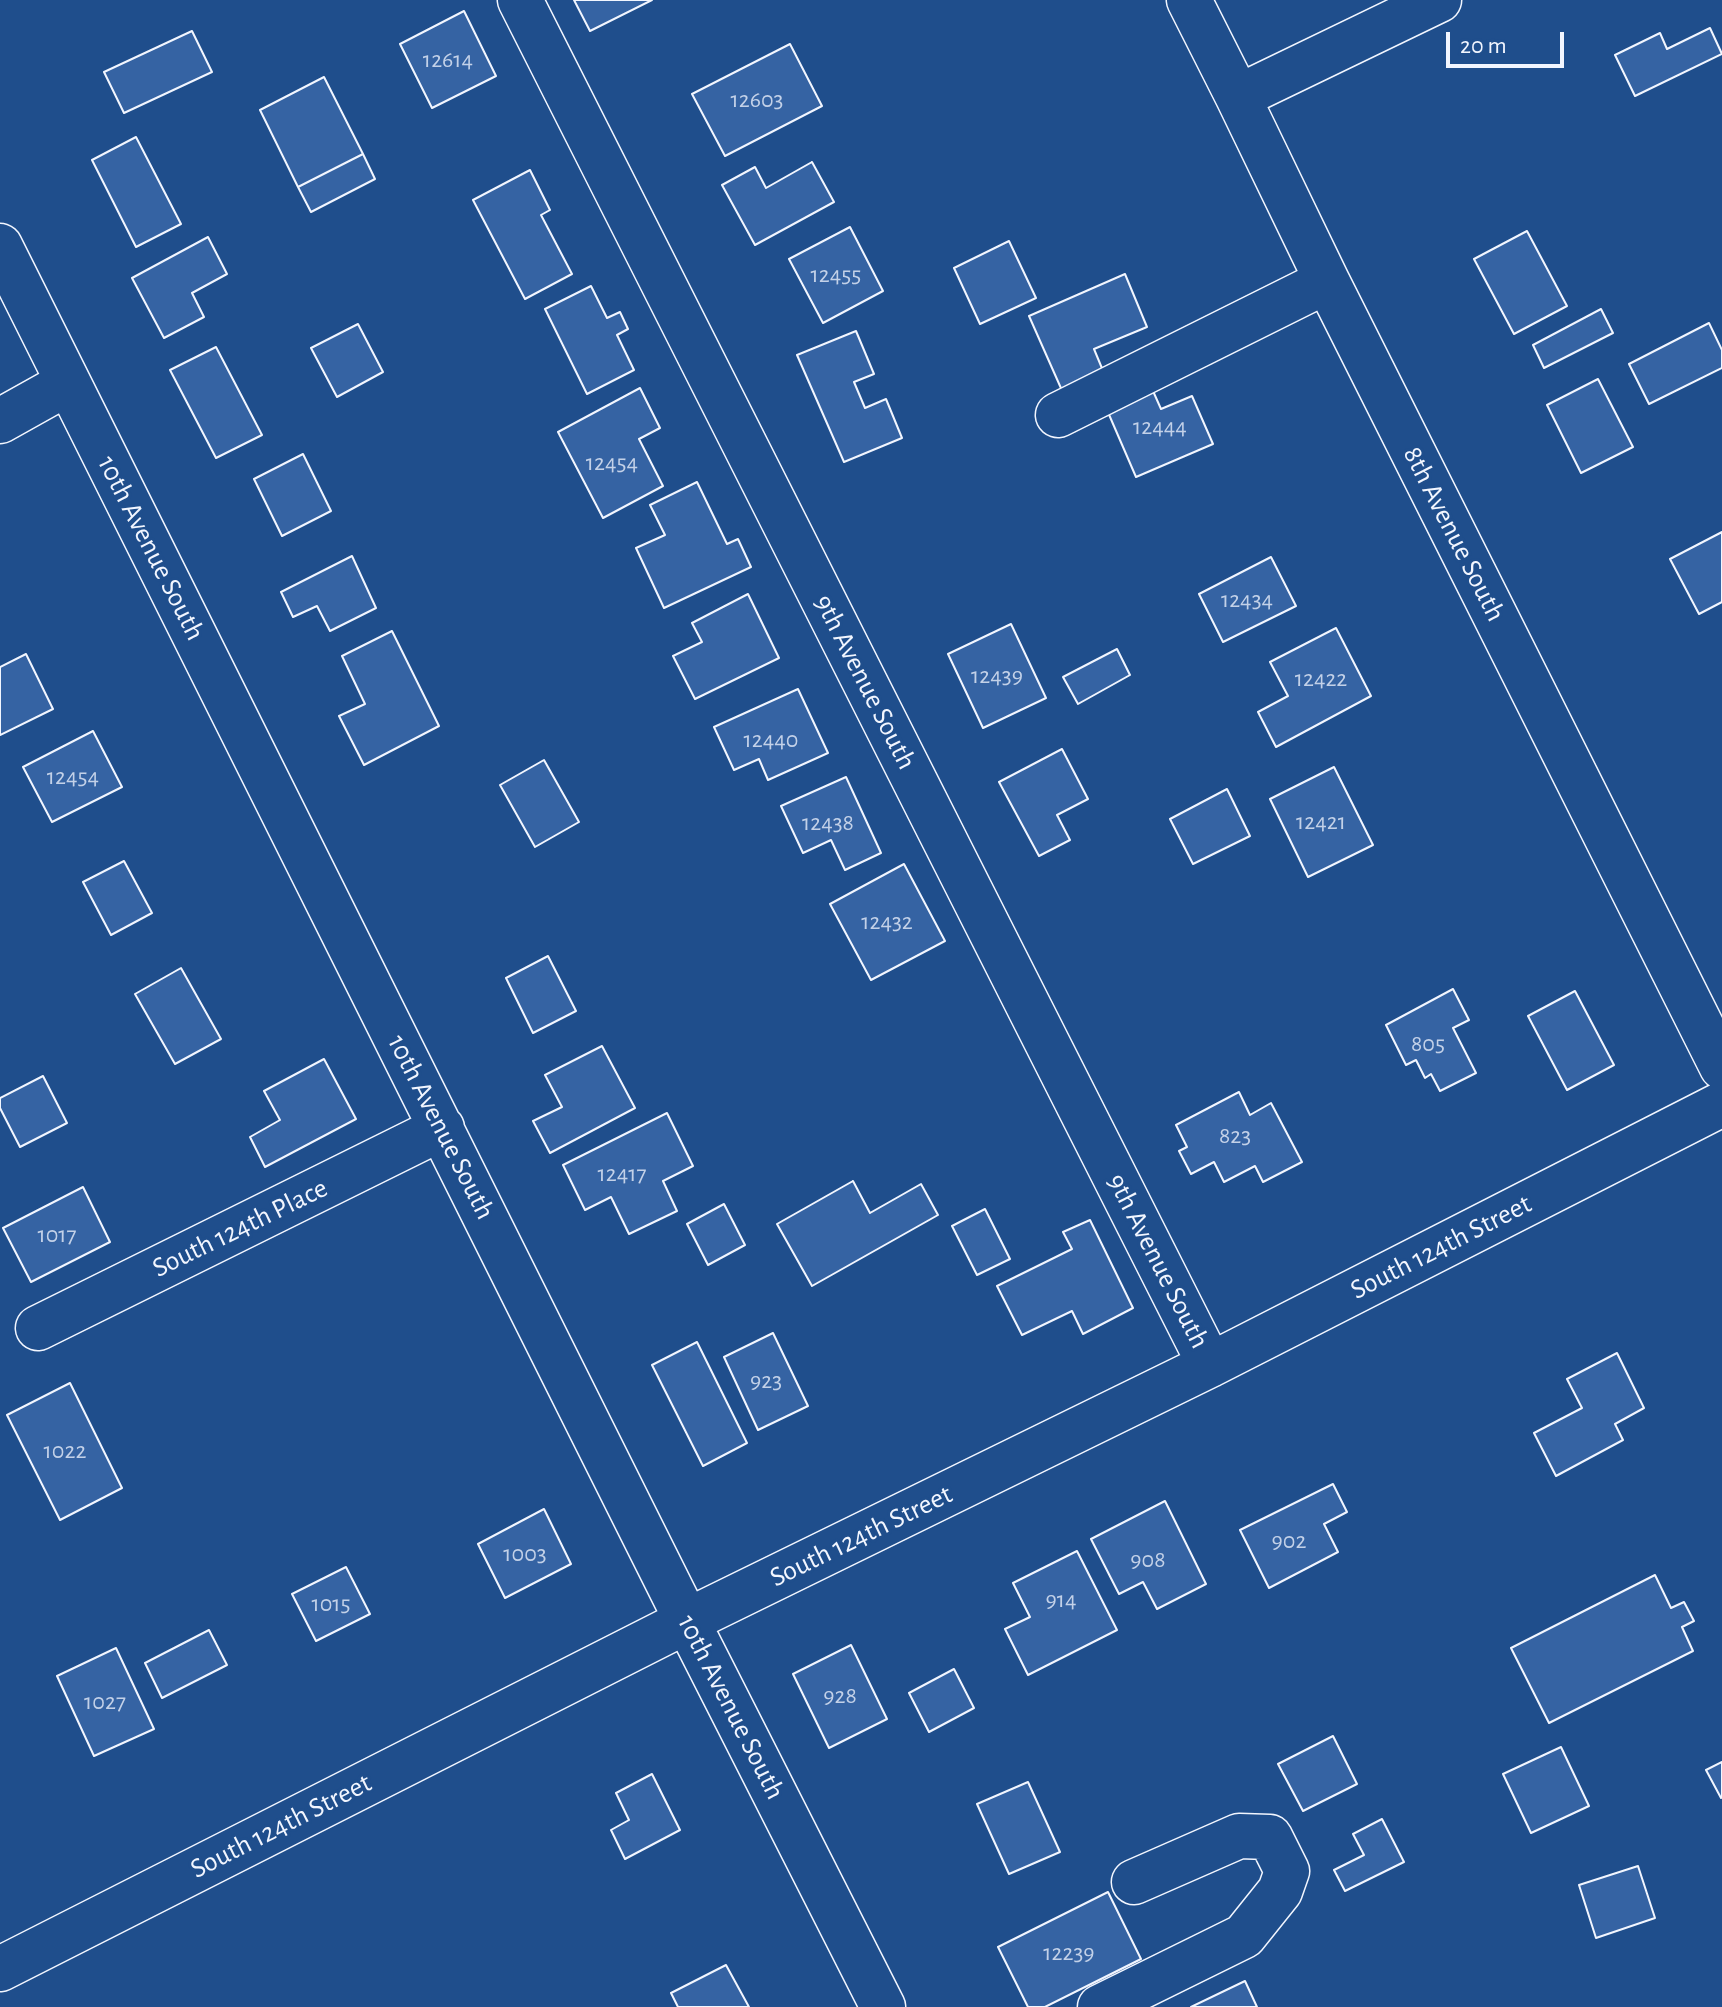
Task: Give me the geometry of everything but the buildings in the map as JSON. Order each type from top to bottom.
[{"type":"street","name":"9th Avenue South","points":[[520,0],[1210,1365]]},
{"type":"street","name":"8th Avenue South","points":[[1189,0],[1722,1067]]},
{"type":"street","points":[[1238,97],[1439,0]]},
{"type":"street","name":"10th Avenue South","points":[[0,246],[883,2007]]},
{"type":"street","points":[[1058,415],[1327,281]]},
{"type":"street","points":[[0,421],[68,383]]},
{"type":"street","name":"South 124th Street","points":[[0,1969],[687,1621],[1210,1365],[1722,1104]]},
{"type":"street","name":"South 124th Place","points":[[38,1328],[442,1128]]},
{"type":"street","points":[[1100,2007],[1244,1936],[1280,1891],[1287,1871],[1270,1837],[1239,1836],[1134,1882]]}]
